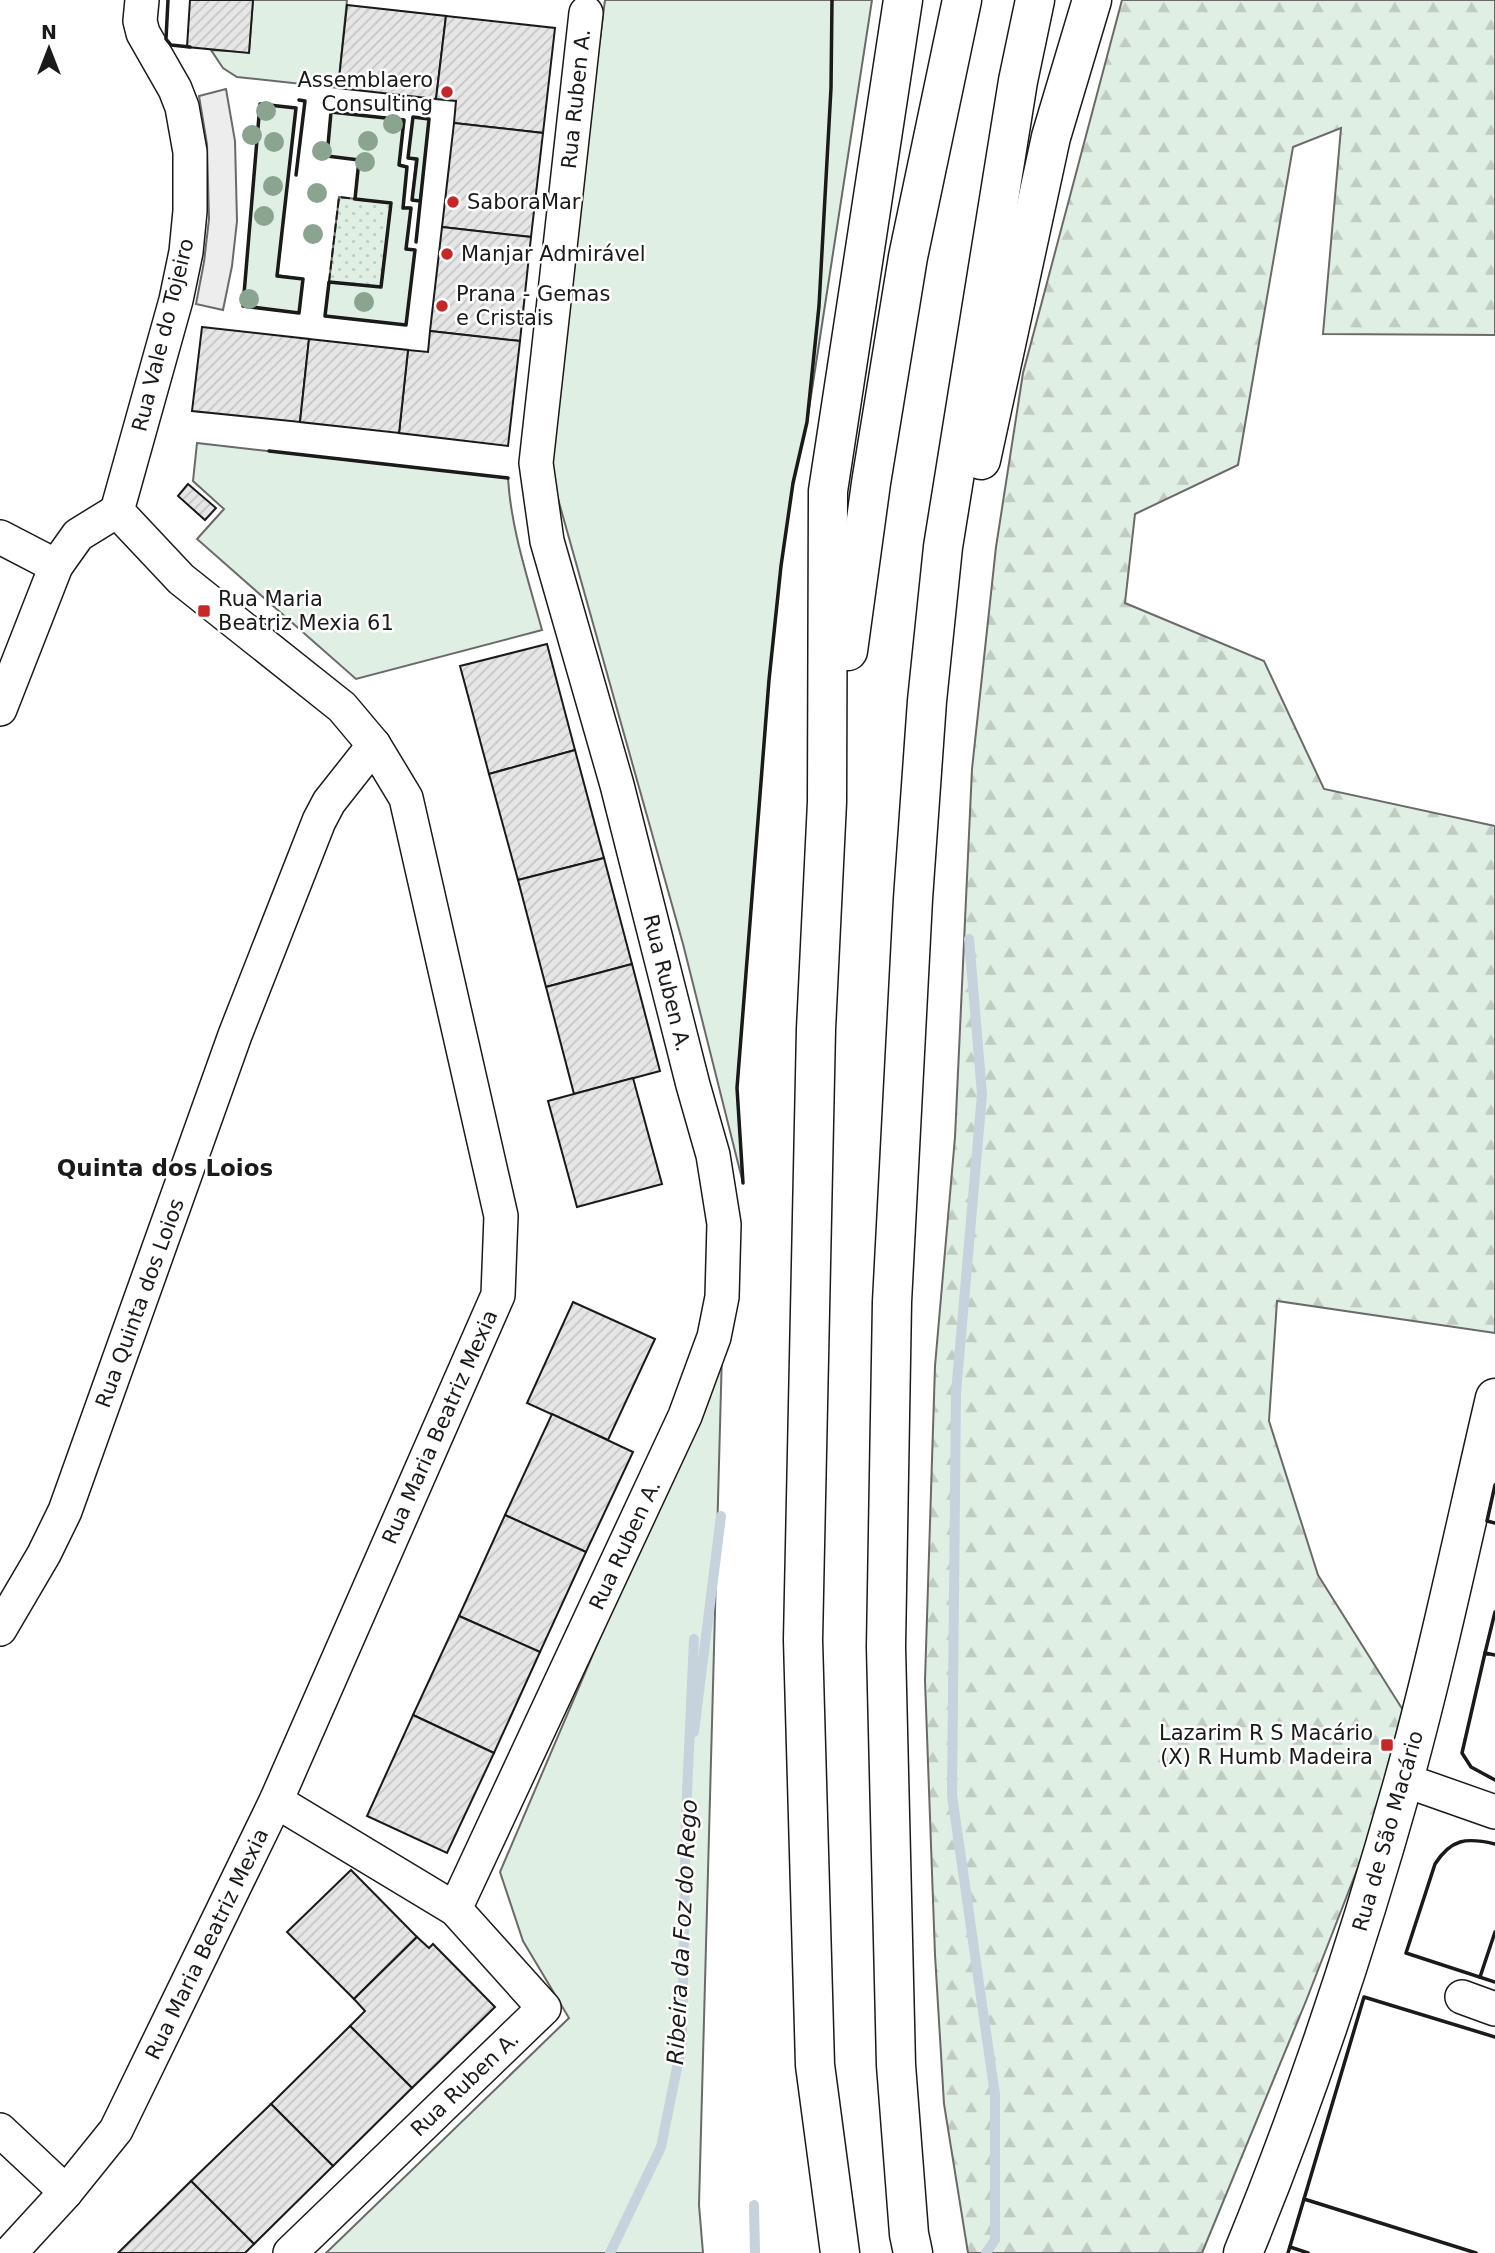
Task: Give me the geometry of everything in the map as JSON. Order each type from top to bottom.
[{"type":"main road","points":[[840,2253],[815,2065],[803,1640],[815,1056],[827,803],[828,491],[904,0]]},
{"type":"main road","points":[[827,803],[871,483],[908,257],[962,0]]},
{"type":"main road","points":[[913,2253],[909,2234],[896,2065],[886,1647],[892,1302],[912,913],[927,701],[947,521],[1015,94],[1035,0]]},
{"type":"main road","points":[[927,701],[1051,137],[1092,0]]},
{"type":"main road","name":"Rua de São Macário","points":[[1243,2253],[1290,2135],[1352,1956],[1404,1780],[1495,1398]]},
{"type":"street","name":"Rua Vale do Tojeiro","points":[[117,511],[176,300],[186,252],[191,201],[190,152],[182,107],[175,89],[143,33],[140,21],[142,0]]},
{"type":"street","name":"Rua Ruben A.","points":[[456,1909],[685,1416],[714,1336],[722,1297],[724,1224],[713,1155],[617,785],[547,541],[538,487],[537,451],[586,13]]},
{"type":"street","points":[[0,709],[56,566],[78,534],[117,511]]},
{"type":"street","name":"Rua Maria Beatriz Mexia","points":[[10,2253],[66,2192],[116,2130],[276,1801],[498,1295],[501,1216],[406,798],[374,746],[342,708],[181,579],[117,511]]},
{"type":"street","points":[[0,537],[56,566]]},
{"type":"street","name":"Rua Quinta dos Loios","points":[[0,1629],[44,1554],[65,1511],[235,1035],[319,821],[329,802],[374,746]]},
{"type":"street","points":[[1404,1780],[1495,1812]]},
{"type":"street","name":"Rua Ruben A.","points":[[276,1801],[456,1909],[544,2008],[290,2253]]},
{"type":"street","points":[[1462,1997],[1495,2009]]},
{"type":"street","points":[[0,2130],[66,2192]]},
{"type":"green space","points":[[253,0],[347,0],[338,88],[237,77],[223,68],[211,50],[249,52]]},
{"type":"green space","points":[[605,0],[872,0],[807,422],[793,483],[781,566],[769,680],[737,1088],[743,1183],[683,944],[546,456]]},
{"type":"green space","points":[[1122,0],[1495,0],[1495,335],[1323,334],[1341,128],[1293,147],[1238,465],[1135,514],[1125,603],[1264,661],[1324,789],[1495,826],[1495,1333],[1277,1301],[1269,1421],[1318,1575],[1413,1726],[1306,2001],[1202,2253],[968,2253],[944,2104],[935,1955],[925,1680],[935,1366],[955,1137],[972,769],[996,547],[1023,373]]},
{"type":"green space","points":[[260,104],[296,108],[277,275],[303,279],[299,313],[243,306]]},
{"type":"green space","points":[[331,112],[404,120],[399,165],[407,167],[403,207],[411,208],[406,249],[415,250],[406,325],[325,316],[329,282],[381,287],[391,204],[355,199],[359,160],[327,156]]},
{"type":"green space","points":[[413,117],[429,119],[420,201],[412,200],[416,160],[408,158]]},
{"type":"green space","points":[[339,197],[391,203],[381,287],[329,282]]},
{"type":"green space","points":[[197,443],[508,478],[516,535],[542,630],[356,679],[197,539],[224,509],[193,481]]},
{"type":"green space","points":[[722,1352],[699,2205],[703,2253],[326,2253],[569,2018],[523,1941],[500,1872]]},
{"type":"shaded area","points":[[226,89],[235,141],[237,221],[223,310],[196,304],[209,219],[207,144],[199,96]]},
{"type":"building","points":[[190,0],[253,0],[249,53],[187,47]]},
{"type":"building","points":[[347,5],[446,16],[436,99],[338,88]]},
{"type":"building","points":[[446,16],[555,28],[543,133],[454,123],[456,101],[436,99]]},
{"type":"building","points":[[454,123],[543,133],[531,237],[442,227]]},
{"type":"building","points":[[442,227],[531,237],[520,341],[430,331]]},
{"type":"building","points":[[202,327],[309,339],[300,422],[192,411]]},
{"type":"building","points":[[430,331],[520,341],[508,446],[399,433],[408,350],[428,352]]},
{"type":"building","points":[[309,339],[408,350],[399,433],[300,422]]},
{"type":"building","points":[[188,484],[216,508],[205,520],[178,496]]},
{"type":"building","points":[[547,644],[575,750],[489,774],[460,666]]},
{"type":"building","points":[[575,750],[604,858],[518,880],[489,774]]},
{"type":"building","points":[[604,858],[632,964],[546,987],[518,880]]},
{"type":"building","points":[[632,964],[660,1071],[574,1094],[546,987]]},
{"type":"building","points":[[633,1078],[662,1184],[577,1207],[548,1101]]},
{"type":"building","points":[[573,1302],[655,1339],[608,1440],[527,1403]]},
{"type":"building","points":[[552,1414],[633,1452],[586,1552],[505,1515]]},
{"type":"building","points":[[505,1515],[586,1552],[540,1652],[459,1616]]},
{"type":"building","points":[[459,1616],[540,1652],[494,1753],[413,1715]]},
{"type":"building","points":[[413,1715],[494,1753],[447,1853],[367,1816]]},
{"type":"building","points":[[351,1870],[417,1937],[354,1999],[287,1932]]},
{"type":"building","points":[[417,1937],[429,1948],[433,1944],[495,2007],[412,2088],[350,2026],[365,2011],[354,1999]]},
{"type":"building","points":[[350,2026],[412,2088],[333,2166],[271,2104]]},
{"type":"building","points":[[271,2104],[333,2166],[254,2244],[191,2181]]},
{"type":"building","points":[[191,2181],[254,2244],[245,2253],[118,2253]]},
{"type":"waterway","points":[[969,939],[982,1094],[956,1393],[952,1795],[995,2095],[995,2240],[986,2253]]},
{"type":"waterway","points":[[694,1732],[721,1516]]},
{"type":"waterway","name":"Ribeira da Foz do Rego","points":[[610,2253],[661,2147],[682,2043],[686,1815],[694,1639]]},
{"type":"waterway","points":[[754,2205],[755,2253]]},
{"type":"fence","points":[[329,282],[339,197],[355,199]]},
{"type":"wall","points":[[168,0],[166,39],[171,45],[190,47]]},
{"type":"wall","points":[[743,1183],[737,1088],[769,680],[793,483],[807,422],[819,306],[831,88],[832,0]]},
{"type":"wall","points":[[296,175],[305,101],[299,100]]},
{"type":"wall","points":[[260,104],[296,108],[277,276],[303,279],[299,313],[243,306],[260,104]]},
{"type":"wall","points":[[331,112],[404,120],[399,165],[407,167],[403,208],[411,208],[406,249],[415,250],[406,325],[325,316],[329,282],[381,287],[391,203],[355,199],[359,160],[327,156],[331,112]]},
{"type":"wall","points":[[416,242],[429,119],[413,117],[408,158],[417,159],[412,200],[420,201]]},
{"type":"wall","points":[[269,451],[508,478]]},
{"type":"wall","points":[[1495,1485],[1487,1521],[1495,1523]]},
{"type":"wall","points":[[1488,1654],[1485,1653],[1495,1612]]},
{"type":"wall","points":[[1495,1655],[1485,1653],[1462,1753],[1471,1767],[1495,1780]]},
{"type":"wall","points":[[1495,1844],[1460,1842],[1441,1856],[1435,1864],[1406,1953],[1495,1982]]},
{"type":"wall","points":[[1480,1977],[1495,1932]]},
{"type":"wall","points":[[1476,2253],[1304,2199],[1364,1997],[1495,2037]]},
{"type":"wall","points":[[1288,2253],[1304,2199]]},
{"type":"wall","points":[[1290,2247],[1308,2253]]},
{"type":"place","name":"Assemblaero Consulting","points":[[447,92]]},
{"type":"place","name":"SaboraMar","points":[[453,202]]},
{"type":"place","name":"Manjar Admirável","points":[[447,254]]},
{"type":"place","name":"Prana - Gemas e Cristais","points":[[442,306]]},
{"type":"place","name":"Rua Maria Beatriz Mexia 61","points":[[204,611]]},
{"type":"place","name":"Lazarim R S Macário (X) R Humb Madeira","points":[[1387,1745]]},
{"type":"district","name":"Quinta dos Loios","points":[[165,1168]]}]
